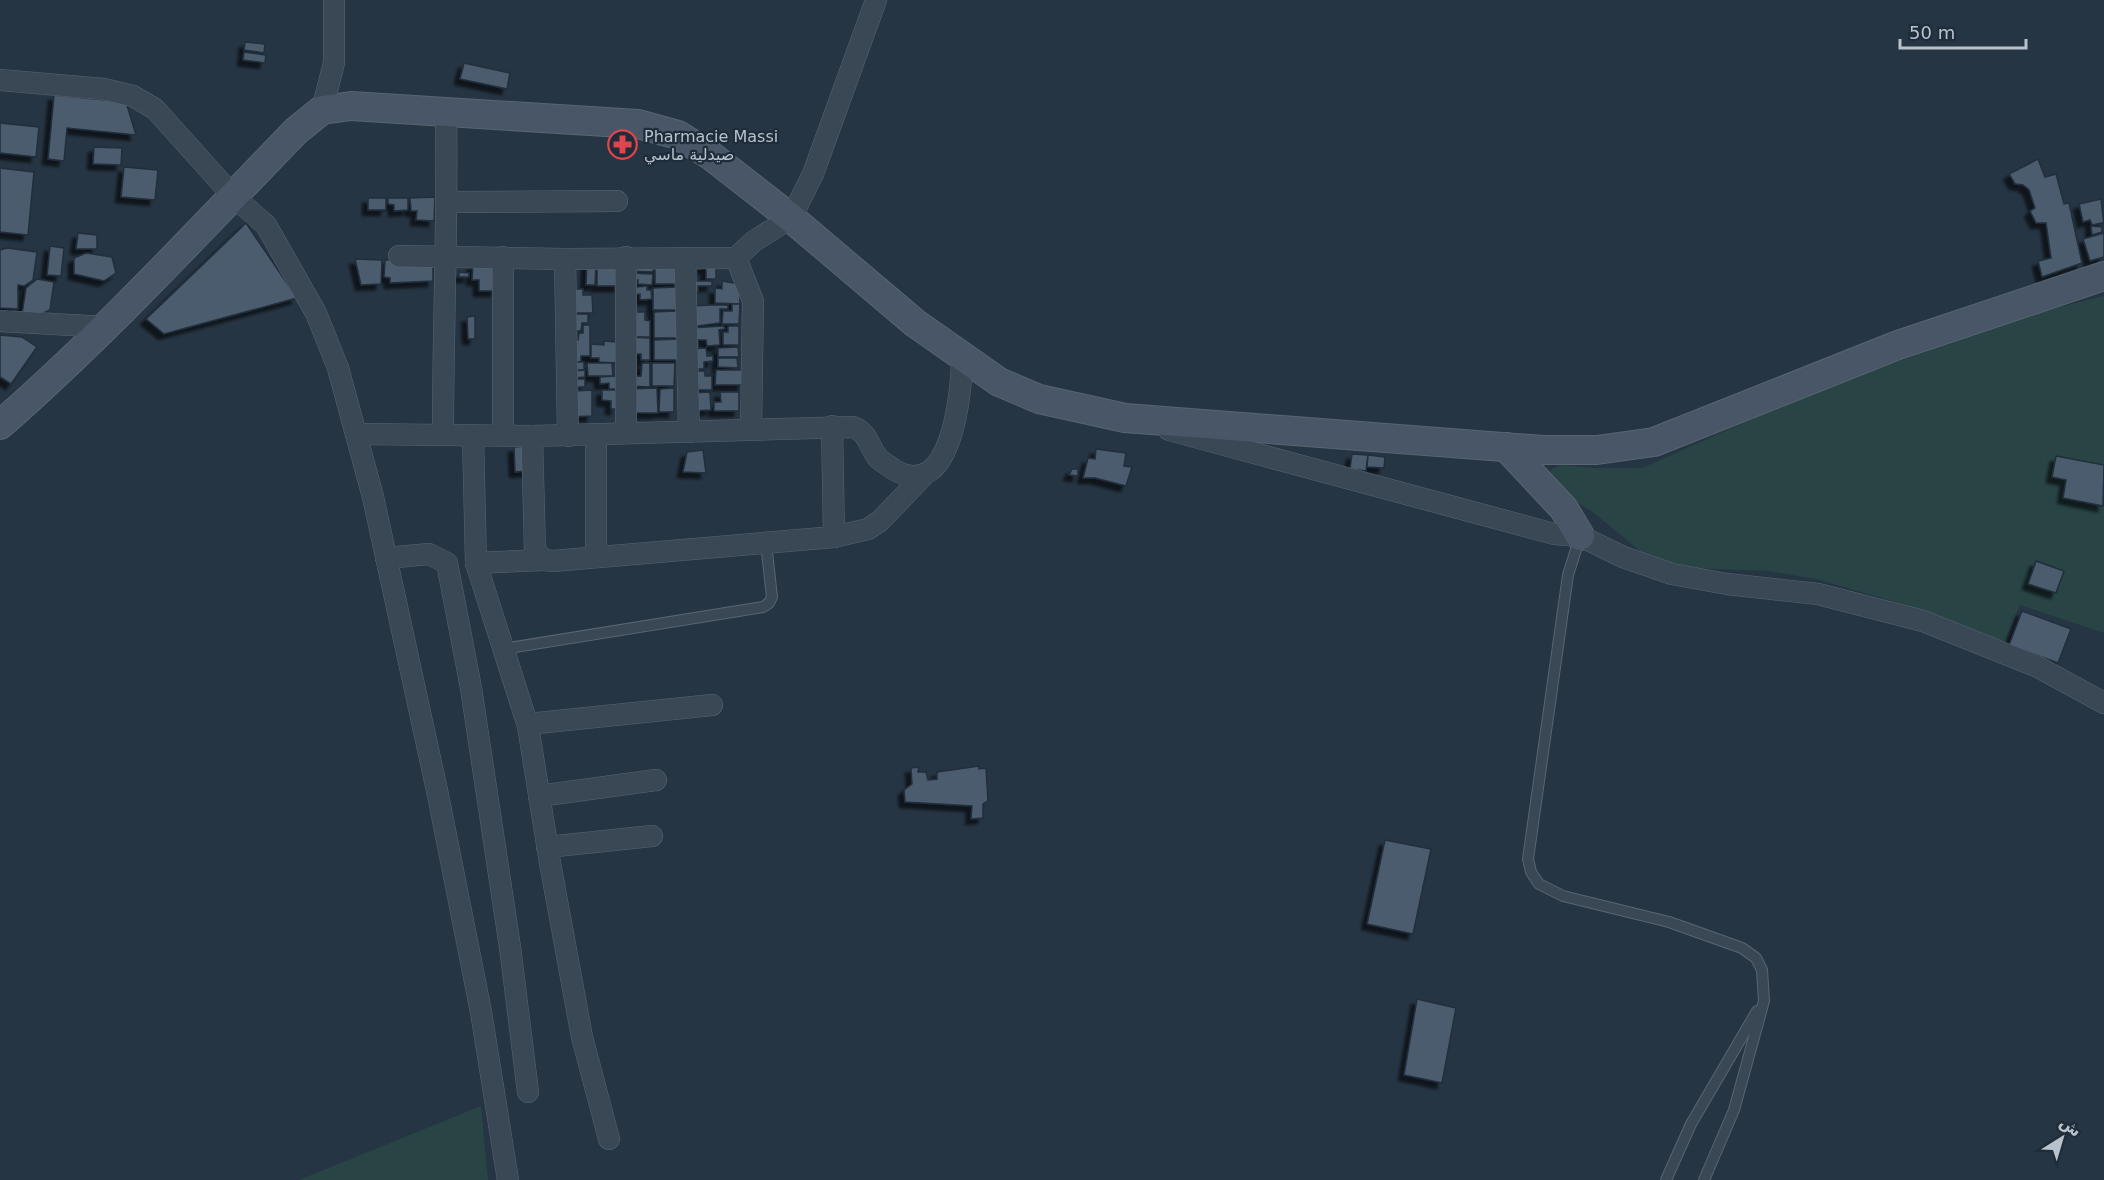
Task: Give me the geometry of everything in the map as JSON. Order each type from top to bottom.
[{"type":"street","points":[[322,110],[334,63],[334,0]]},
{"type":"street","points":[[399,256],[565,259],[736,258],[754,241],[792,218],[813,174],[876,0]]},
{"type":"street","points":[[0,80],[104,89],[133,96],[155,109],[234,196],[266,225],[316,313],[338,368],[386,558],[438,795],[481,1012],[508,1180]]},
{"type":"street","points":[[0,425],[56,376],[296,131],[322,110],[351,106],[446,110],[638,124],[662,129],[690,141],[792,218],[915,323],[999,382],[1022,394],[1125,418],[1554,534],[1580,537],[1623,557],[1672,574],[1727,584],[1818,594],[1923,621],[2038,667],[2104,703]]},
{"type":"street","points":[[443,434],[444,257],[448,202],[446,110]]},
{"type":"street","points":[[448,202],[617,201]]},
{"type":"street","points":[[503,257],[504,435]]},
{"type":"street","points":[[626,257],[626,433]]},
{"type":"street","points":[[685,258],[689,432]]},
{"type":"street","points":[[736,258],[753,301],[751,429]]},
{"type":"street","points":[[565,259],[568,436]]},
{"type":"street","points":[[1125,418],[1340,432],[1506,447],[1597,450],[1654,441],[1898,345],[2104,276]]},
{"type":"street","points":[[0,321],[106,327]]},
{"type":"street","points":[[476,563],[596,557],[766,543],[834,537],[868,529],[880,521],[944,455],[955,425],[962,376],[962,356]]},
{"type":"street","points":[[831,426],[834,537]]},
{"type":"street","points":[[356,435],[568,436],[853,427],[862,431],[879,458],[909,476],[924,475]]},
{"type":"street","points":[[596,434],[596,557]]},
{"type":"street","points":[[473,435],[476,563],[528,724],[547,847],[582,1037],[609,1139]]},
{"type":"street","points":[[532,436],[535,551],[544,560]]},
{"type":"street","points":[[1506,447],[1563,509],[1580,537]]},
{"type":"street","points":[[386,558],[429,554],[447,563],[476,723],[510,946],[528,1092]]},
{"type":"street","points":[[528,724],[712,705]]},
{"type":"street","points":[[539,796],[656,780]]},
{"type":"street","points":[[547,847],[652,836]]},
{"type":"lane","points":[[1580,537],[1568,575],[1528,859],[1531,872],[1539,884],[1563,896],[1669,922],[1742,948],[1756,958],[1762,970],[1764,1001],[1734,1110],[1704,1180]]},
{"type":"lane","points":[[503,649],[764,607],[770,603],[772,597],[766,543]]},
{"type":"lane","points":[[1666,1180],[1691,1124],[1764,1001]]},
{"type":"green space","points":[[2104,296],[2104,633],[2020,605],[2005,642],[1899,603],[1816,579],[1767,571],[1672,567],[1639,550],[1594,513],[1551,485],[1548,476],[1552,469],[1561,465],[1642,468],[1797,399],[2016,318]]},
{"type":"green space","points":[[481,1106],[488,1180],[299,1180]]},
{"type":"building","points":[[245,42],[265,44],[264,53],[244,50]]},
{"type":"building","points":[[244,52],[266,55],[265,63],[243,60]]},
{"type":"building","points":[[464,63],[510,73],[507,89],[460,79]]},
{"type":"building","points":[[54,95],[126,102],[136,135],[67,128],[64,161],[48,159]]},
{"type":"building","points":[[0,123],[39,127],[36,157],[0,153]]},
{"type":"building","points":[[94,147],[122,148],[121,165],[93,164]]},
{"type":"building","points":[[2038,159],[2045,177],[2056,174],[2064,204],[2069,203],[2082,263],[2042,277],[2038,261],[2051,258],[2046,223],[2036,223],[2030,211],[2035,208],[2029,190],[2023,185],[2015,184],[2009,174]]},
{"type":"building","points":[[124,167],[158,170],[155,200],[121,197]]},
{"type":"building","points":[[0,168],[34,172],[28,235],[0,232]]},
{"type":"building","points":[[435,197],[434,221],[416,220],[417,211],[411,211],[410,198]]},
{"type":"building","points":[[368,198],[386,198],[386,210],[368,210]]},
{"type":"building","points":[[388,198],[408,198],[408,210],[394,211],[394,205],[388,204]]},
{"type":"building","points":[[2101,199],[2104,225],[2102,223],[2092,225],[2090,220],[2083,222],[2079,204]]},
{"type":"building","points":[[246,223],[297,298],[164,334],[146,319]]},
{"type":"building","points":[[2091,226],[2102,227],[2102,232],[2092,235]]},
{"type":"building","points":[[78,233],[97,235],[97,249],[76,249]]},
{"type":"building","points":[[2104,233],[2104,257],[2090,261],[2083,239]]},
{"type":"building","points":[[50,246],[64,248],[61,276],[47,275]]},
{"type":"building","points":[[7,248],[37,252],[33,280],[24,286],[18,285],[18,309],[0,308],[0,250]]},
{"type":"building","points":[[86,253],[112,257],[116,273],[104,281],[74,274],[74,258]]},
{"type":"building","points":[[355,259],[382,260],[381,284],[361,285]]},
{"type":"building","points":[[385,260],[433,260],[433,281],[390,283],[390,278],[384,277]]},
{"type":"building","points":[[597,260],[619,260],[619,286],[597,286]]},
{"type":"building","points":[[687,260],[716,260],[716,279],[706,279],[706,268],[697,269],[697,278],[688,278]]},
{"type":"building","points":[[587,261],[596,261],[595,285],[586,285]]},
{"type":"building","points":[[653,261],[653,272],[628,271]]},
{"type":"building","points":[[655,261],[681,261],[681,284],[655,284]]},
{"type":"building","points":[[473,264],[497,264],[496,291],[479,291],[479,280],[472,280]]},
{"type":"building","points":[[459,272],[469,273],[469,277],[459,277]]},
{"type":"building","points":[[628,273],[653,274],[652,285],[638,284],[638,280],[628,279]]},
{"type":"building","points":[[37,279],[54,282],[50,310],[36,316],[22,314],[26,288]]},
{"type":"building","points":[[689,281],[712,281],[712,286],[698,286],[698,292],[689,292]]},
{"type":"building","points":[[722,281],[740,284],[740,304],[715,303],[715,288],[722,289]]},
{"type":"building","points":[[647,286],[647,290],[651,290],[652,299],[640,300],[640,294],[628,295],[627,288]]},
{"type":"building","points":[[678,287],[678,310],[653,310],[653,288]]},
{"type":"building","points":[[567,289],[583,289],[583,295],[592,295],[593,313],[567,313]]},
{"type":"building","points":[[732,304],[740,304],[739,324],[722,324],[723,311],[732,311]]},
{"type":"building","points":[[728,305],[728,309],[720,309],[720,323],[690,327],[690,306]]},
{"type":"building","points":[[675,311],[680,315],[680,338],[654,338],[654,312]]},
{"type":"building","points":[[628,312],[645,312],[645,320],[650,321],[650,337],[627,337]]},
{"type":"building","points":[[568,314],[588,314],[588,323],[582,323],[581,331],[577,331],[577,338],[568,337]]},
{"type":"building","points":[[475,316],[475,339],[468,339],[467,317]]},
{"type":"building","points":[[583,325],[590,325],[590,356],[581,356],[581,362],[568,361],[569,340],[578,340],[579,333],[583,333]]},
{"type":"building","points":[[724,326],[725,329],[719,330],[720,345],[707,346],[706,340],[698,340],[698,347],[690,347],[689,328]]},
{"type":"building","points":[[728,326],[739,326],[739,345],[723,345],[723,332],[728,332]]},
{"type":"building","points":[[0,335],[22,337],[37,347],[11,384],[0,377]]},
{"type":"building","points":[[627,337],[650,338],[650,360],[641,360],[641,354],[632,354]]},
{"type":"building","points":[[680,339],[681,360],[654,360],[654,340]]},
{"type":"building","points":[[604,341],[617,342],[616,363],[599,362],[599,358],[591,358],[591,344],[604,345]]},
{"type":"building","points":[[738,347],[739,357],[718,357],[718,348]]},
{"type":"building","points":[[706,348],[707,356],[713,356],[713,361],[704,362],[704,369],[690,369],[690,349]]},
{"type":"building","points":[[718,358],[737,358],[738,368],[718,367]]},
{"type":"building","points":[[571,362],[584,362],[584,370],[571,370]]},
{"type":"building","points":[[587,363],[612,363],[613,376],[588,376]]},
{"type":"building","points":[[642,363],[650,363],[650,387],[628,386],[628,377],[641,376]]},
{"type":"building","points":[[652,363],[675,363],[674,386],[652,386]]},
{"type":"building","points":[[585,370],[585,377],[574,378],[573,371]]},
{"type":"building","points":[[716,370],[743,370],[743,385],[715,385]]},
{"type":"building","points":[[690,371],[705,371],[705,376],[712,376],[712,390],[690,390]]},
{"type":"building","points":[[616,376],[616,389],[609,389],[609,383],[600,384],[600,377]]},
{"type":"building","points":[[575,379],[585,379],[585,387],[576,387]]},
{"type":"building","points":[[657,388],[658,413],[628,413],[628,389]]},
{"type":"building","points":[[674,388],[674,412],[659,412],[660,389]]},
{"type":"building","points":[[592,390],[592,416],[569,417],[575,391]]},
{"type":"building","points":[[602,390],[616,390],[616,409],[611,409],[611,401],[602,400]]},
{"type":"building","points":[[710,392],[711,410],[691,411],[690,393]]},
{"type":"building","points":[[720,392],[739,392],[739,411],[714,411],[714,402],[721,402]]},
{"type":"building","points":[[527,446],[528,471],[515,472],[514,447]]},
{"type":"building","points":[[1096,449],[1126,453],[1124,466],[1132,467],[1126,486],[1095,478],[1083,478],[1088,458],[1095,459]]},
{"type":"building","points":[[703,450],[706,473],[683,472],[687,452]]},
{"type":"building","points":[[1352,454],[1368,455],[1366,471],[1350,469]]},
{"type":"building","points":[[1368,455],[1385,457],[1384,468],[1367,467]]},
{"type":"building","points":[[2056,456],[2104,465],[2103,506],[2063,498],[2066,480],[2052,477]]},
{"type":"building","points":[[1072,469],[1078,469],[1078,476],[1069,475]]},
{"type":"building","points":[[2036,561],[2064,571],[2056,593],[2028,584]]},
{"type":"building","points":[[2022,611],[2071,629],[2058,663],[2009,645]]},
{"type":"building","points":[[979,766],[979,769],[986,768],[988,801],[983,804],[983,818],[971,819],[972,806],[905,802],[904,790],[912,784],[911,768],[919,767],[918,772],[926,772],[928,780],[937,779],[937,772]]},
{"type":"building","points":[[1385,840],[1431,849],[1413,934],[1367,924]]},
{"type":"building","points":[[1417,999],[1456,1008],[1442,1083],[1404,1075]]},
{"type":"place","name":"Pharmacie Massi صيدلية ماسي","points":[[623,145]]}]
